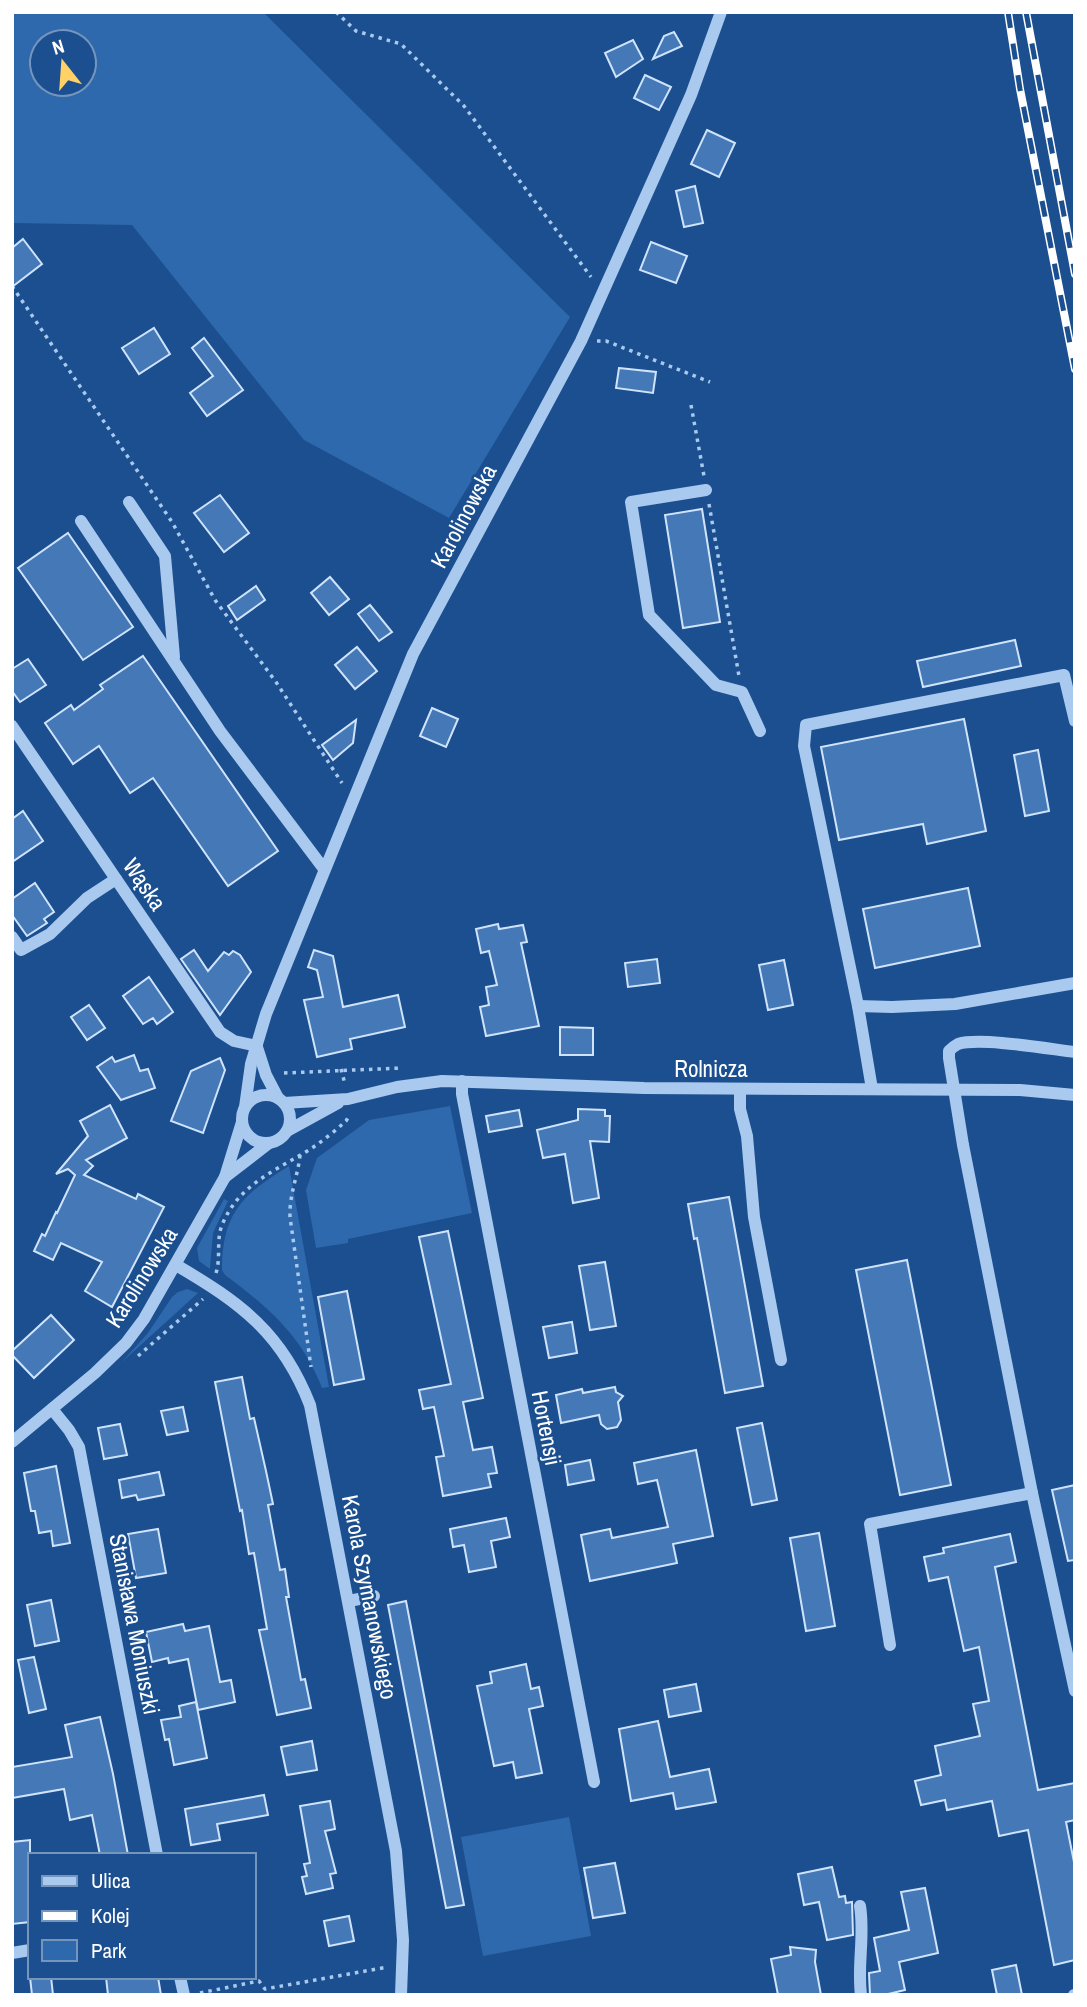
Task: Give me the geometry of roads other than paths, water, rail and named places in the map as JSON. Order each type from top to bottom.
[{"type":"street","name":"Karolinowska","points":[[245,1107],[251,1064],[270,1004],[413,654],[581,341],[691,95],[721,12]]},
{"type":"street","points":[[706,490],[631,502],[649,615],[716,685],[742,692],[760,731]]},
{"type":"street","points":[[129,502],[165,556],[174,661]]},
{"type":"street","points":[[81,521],[220,731],[324,869]]},
{"type":"street","points":[[872,1089],[858,1006],[804,746],[806,725],[1064,675],[1075,721]]},
{"type":"street","name":"Wąska","points":[[12,726],[220,1032],[234,1041],[257,1046]]},
{"type":"street","points":[[12,937],[21,950],[50,934],[87,898],[116,879]]},
{"type":"street","points":[[858,1006],[956,1004],[1075,983]]},
{"type":"street","points":[[1075,1052],[1026,1046],[957,1045],[949,1051],[953,1090],[1032,1493],[1075,1691]]},
{"type":"street","points":[[257,1046],[269,1081],[281,1100],[290,1116],[283,1137],[269,1143],[254,1140],[248,1135],[242,1122],[245,1107],[250,1101],[263,1095],[281,1100]]},
{"type":"street","name":"Rolnicza","points":[[281,1100],[348,1099],[414,1084],[462,1081],[644,1088],[1036,1090],[1075,1095]]},
{"type":"street","name":"Hortensji","points":[[462,1081],[462,1094],[594,1782]]},
{"type":"street","points":[[740,1089],[740,1109],[747,1136],[754,1217],[781,1360]]},
{"type":"street","name":"Rolnicza","points":[[287,1131],[348,1099]]},
{"type":"street","name":"Karolinowska","points":[[12,1442],[95,1373],[126,1343],[144,1319],[225,1177],[242,1122]]},
{"type":"street","name":"Karolinowska","points":[[225,1177],[269,1143]]},
{"type":"street","name":"Karola Szymanowskiego","points":[[176,1265],[245,1309],[272,1338],[298,1374],[313,1417],[396,1851],[403,1949],[401,1995]]},
{"type":"street","name":"Stanisława Moniuszki","points":[[52,1409],[69,1430],[80,1452],[157,1853]]},
{"type":"street","points":[[890,1645],[870,1524],[1032,1493]]},
{"type":"street","points":[[349,1601],[374,1596]]},
{"type":"street","points":[[859,1906],[863,1926],[858,1971],[861,1995]]},
{"type":"railway","points":[[1008,12],[1020,89],[1075,369]]},
{"type":"railway","points":[[1026,12],[1075,274]]}]
